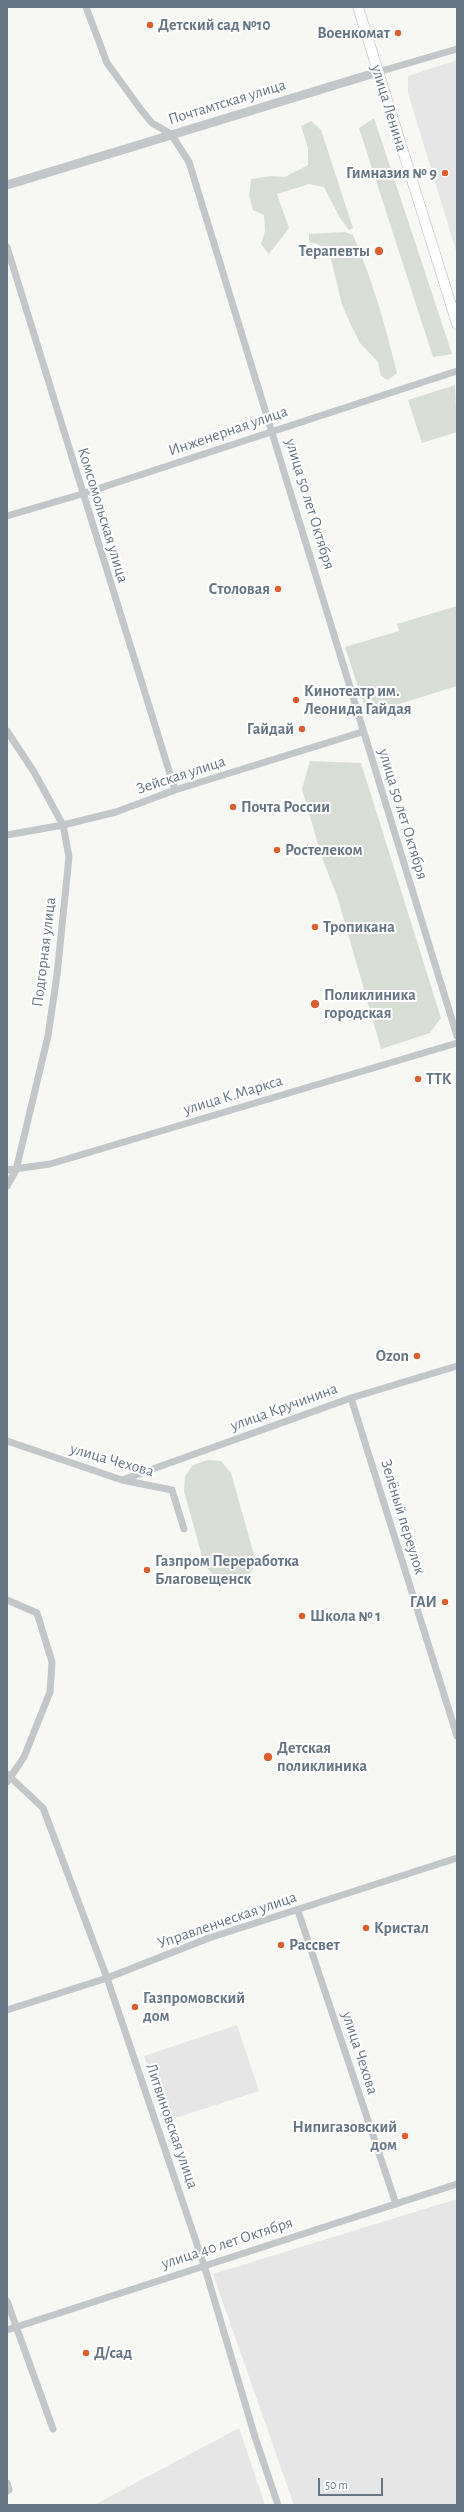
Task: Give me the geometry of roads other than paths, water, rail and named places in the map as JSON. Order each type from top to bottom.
[{"type":"main road","name":"улица Ленина","points":[[358,7],[457,324]]},
{"type":"street","name":"улица 50 лет Октября","points":[[86,7],[107,63],[152,123],[171,134],[189,162],[273,431],[362,732],[457,1036]]},
{"type":"street","name":"Почтамтская улица","points":[[7,185],[171,134],[457,49]]},
{"type":"street","name":"Комсомольская улица","points":[[7,247],[82,494],[175,790]]},
{"type":"street","name":"Инженерная улица","points":[[7,516],[82,494],[457,371]]},
{"type":"street","name":"Подгорная улица","points":[[7,731],[34,772],[63,825],[69,857],[57,975],[39,1078],[16,1170],[7,1186]]},
{"type":"street","name":"Зейская улица","points":[[7,835],[63,825],[116,812],[175,790],[362,732]]},
{"type":"street","name":"улица К.Маркса","points":[[7,1170],[16,1170],[50,1164],[457,1043]]},
{"type":"street","name":"улица Кручинина","points":[[122,1480],[351,1398],[457,1366]]},
{"type":"street","name":"Зелёный переулок","points":[[351,1398],[457,1736]]},
{"type":"street","name":"улица Чехова","points":[[7,1441],[122,1480],[172,1490],[184,1529]]},
{"type":"street","points":[[7,1600],[37,1613],[52,1662],[50,1692],[24,1757],[8,1777]]},
{"type":"street","name":"Литвиновская улица","points":[[8,1777],[43,1808],[107,1978],[204,2265],[255,2438],[278,2505]]},
{"type":"street","name":"Управленческая улица","points":[[7,2010],[107,1978],[210,1938],[298,1911],[457,1858]]},
{"type":"street","name":"улица Чехова","points":[[298,1911],[396,2204]]},
{"type":"street","name":"улица 40 лет Октября","points":[[7,2330],[457,2184]]},
{"type":"street","points":[[7,2301],[53,2429]]},
{"type":"street","points":[[7,2483],[9,2490],[7,2491]]},
{"type":"place","name":"Детский сад №10","points":[[150,25]]},
{"type":"place","name":"Военкомат","points":[[398,33]]},
{"type":"place","name":"Гимназия № 9","points":[[445,173]]},
{"type":"place","name":"Терапевты","points":[[379,251]]},
{"type":"place","name":"Столовая","points":[[278,589]]},
{"type":"place","name":"Кинотеатр им. Леонида Гайдая","points":[[296,700]]},
{"type":"place","name":"Гайдай","points":[[302,729]]},
{"type":"place","name":"Почта России","points":[[233,807]]},
{"type":"place","name":"Ростелеком","points":[[277,850]]},
{"type":"place","name":"Тропикана","points":[[315,927]]},
{"type":"place","name":"Поликлиника городская","points":[[315,1004]]},
{"type":"place","name":"ТТК","points":[[418,1079]]},
{"type":"place","name":"Ozon","points":[[417,1356]]},
{"type":"place","name":"Газпром Переработка Благовещенск","points":[[147,1570]]},
{"type":"place","name":"ГАИ","points":[[445,1602]]},
{"type":"place","name":"Школа № 1","points":[[302,1616]]},
{"type":"place","name":"Детская поликлиника","points":[[268,1757]]},
{"type":"place","name":"Кристал","points":[[366,1928]]},
{"type":"place","name":"Рассвет","points":[[281,1945]]},
{"type":"place","name":"Газпромовский дом","points":[[135,2007]]},
{"type":"place","name":"Нипигазовский дом","points":[[405,2136]]},
{"type":"place","name":"Д/сад","points":[[86,2353]]}]
